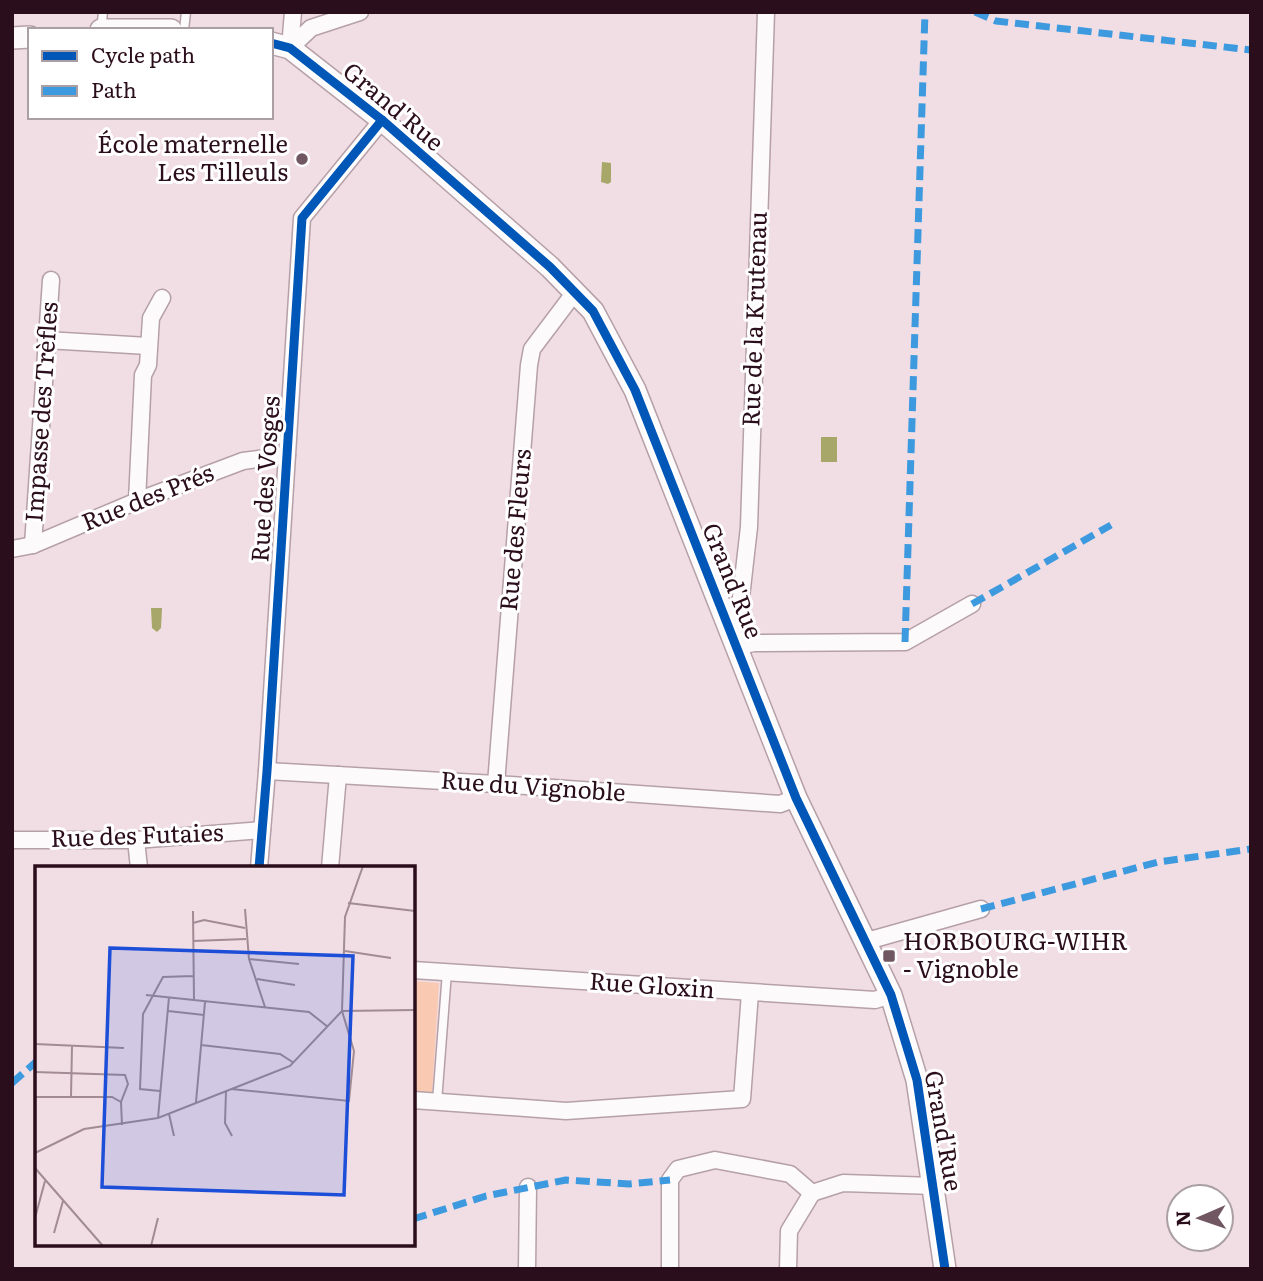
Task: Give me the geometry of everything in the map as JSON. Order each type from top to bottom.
[{"type":"street","points":[[281,46],[293,12]]},
{"type":"street","points":[[281,46],[311,28],[360,12]]},
{"type":"street","name":"Rue de la Krutenau","points":[[726,618],[740,606],[749,527],[766,12]]},
{"type":"street","name":"Grand'Rue","points":[[281,46],[382,120],[593,311],[635,390],[796,797],[891,995],[917,1080],[945,1269]]},
{"type":"street","name":"Rue des Vosges","points":[[259,866],[302,218],[382,120]]},
{"type":"street","name":"Impasse des Trèfles","points":[[33,545],[51,279]]},
{"type":"street","name":"Rue des Fleurs","points":[[496,783],[529,365],[533,349],[575,292]]},
{"type":"street","points":[[137,501],[142,436],[140,421],[151,318],[162,298]]},
{"type":"street","points":[[46,340],[148,346]]},
{"type":"street","name":"Rue des Prés","points":[[12,549],[33,545],[137,501],[243,461],[287,455]]},
{"type":"street","points":[[737,646],[754,643],[905,642],[972,604]]},
{"type":"street","name":"Rue du Vignoble","points":[[267,771],[496,783],[780,804],[796,797]]},
{"type":"street","points":[[330,866],[338,775]]},
{"type":"street","name":"Rue des Futaies","points":[[12,840],[136,840],[262,830]]},
{"type":"street","points":[[136,840],[139,866]]},
{"type":"street","points":[[867,941],[981,909]]},
{"type":"street","name":"Rue Gloxin","points":[[415,970],[876,1000],[891,995]]},
{"type":"street","points":[[415,1100],[566,1111],[741,1099],[750,993]]},
{"type":"street","points":[[670,1269],[670,1180],[678,1169],[715,1160],[790,1174],[812,1193]]},
{"type":"street","points":[[788,1269],[789,1231],[812,1193],[843,1183],[934,1186]]},
{"type":"street","points":[[527,1269],[528,1187]]},
{"type":"lane","points":[[438,1102],[447,972]]},
{"type":"shaded area","points":[[602,162],[611,163],[611,182],[608,184],[601,182]]},
{"type":"shaded area","points":[[821,437],[837,437],[837,462],[821,462]]},
{"type":"shaded area","points":[[151,608],[162,608],[161,628],[157,632],[152,628]]},
{"type":"shaded area","points":[[415,981],[439,983],[432,1093],[415,1092]]},
{"type":"marked path","points":[[905,642],[925,12]]},
{"type":"marked path","points":[[975,12],[996,21],[1251,50]]},
{"type":"marked path","points":[[972,604],[1111,525]]},
{"type":"marked path","points":[[981,909],[1158,862],[1251,849]]},
{"type":"marked path","points":[[12,1083],[35,1063]]},
{"type":"marked path","points":[[415,1218],[486,1196],[566,1180],[629,1184],[670,1180]]},
{"type":"cycle path","points":[[273,44],[290,48],[382,120],[550,267],[593,311],[635,390],[796,798],[891,995],[917,1080],[945,1269]]},
{"type":"cycle path","points":[[259,866],[302,218],[382,120]]},
{"type":"place","name":"École maternelle Les Tilleuls","points":[[302,159]]},
{"type":"place","name":"HORBOURG-WIHR - Vignoble","points":[[889,956]]}]
